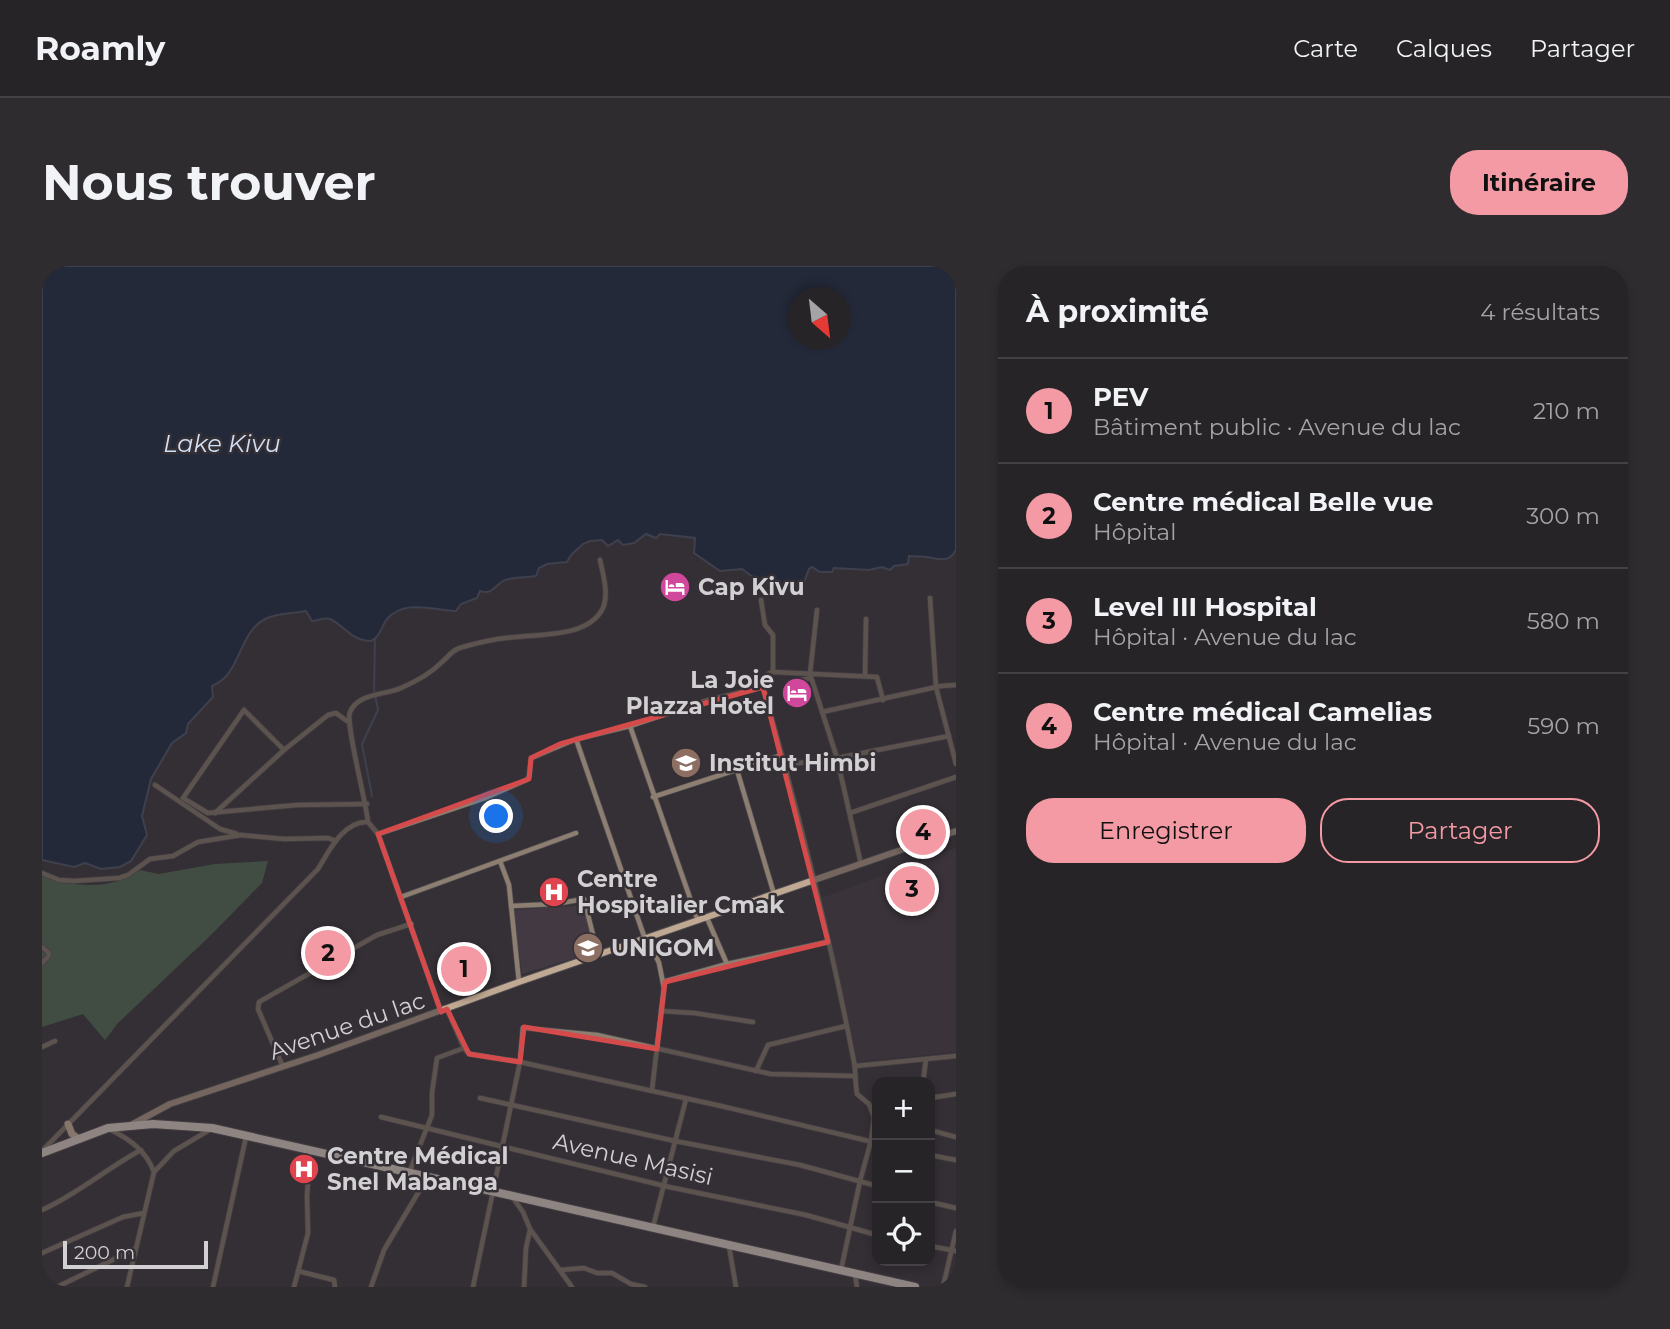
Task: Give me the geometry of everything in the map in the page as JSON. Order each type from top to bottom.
[{"type":"highway","points":[[42,1152],[108,1128],[173,1125],[212,1129],[915,1287]]},
{"type":"main road","name":"Avenue du lac","points":[[128,1126],[170,1104],[283,1067],[519,982],[956,831]]},
{"type":"main road","points":[[68,1124],[72,1134],[79,1139]]},
{"type":"street","points":[[600,560],[605,592],[604,606],[598,615],[583,625],[565,634],[514,637],[461,647],[416,680],[396,690],[364,698],[349,712],[348,722],[367,804],[368,822],[378,834],[444,1011],[470,1054],[520,1062],[721,1105],[872,1142]]},
{"type":"street","points":[[930,598],[936,687],[956,764]]},
{"type":"street","points":[[761,600],[765,625],[774,635],[773,672]]},
{"type":"street","points":[[817,610],[810,676],[836,758],[861,865]]},
{"type":"street","points":[[865,676],[866,619]]},
{"type":"street","points":[[872,1110],[857,1094],[855,1066],[814,881],[763,687],[765,676],[773,672],[810,676],[865,676],[878,678],[883,700]]},
{"type":"street","points":[[788,683],[810,676]]},
{"type":"street","points":[[822,712],[956,685]]},
{"type":"street","points":[[378,834],[485,798],[526,780],[529,776],[529,761],[533,756],[576,739],[630,726],[708,699],[763,687]]},
{"type":"street","points":[[285,750],[244,710],[183,798],[203,813],[297,805],[367,804]]},
{"type":"street","points":[[215,813],[331,713],[340,715],[348,722]]},
{"type":"street","points":[[630,726],[698,921]]},
{"type":"street","points":[[785,765],[948,736]]},
{"type":"street","points":[[576,739],[647,939],[659,963],[663,982],[652,1090]]},
{"type":"street","points":[[653,797],[782,755]]},
{"type":"street","points":[[737,771],[774,894]]},
{"type":"street","points":[[850,813],[956,777]]},
{"type":"street","points":[[155,785],[220,829],[241,835],[284,839],[328,838],[336,841]]},
{"type":"street","points":[[42,1152],[318,869],[336,841],[354,824],[368,822]]},
{"type":"street","points":[[401,897],[576,833]]},
{"type":"street","points":[[42,873],[59,880],[74,881],[119,878],[128,875],[150,859],[173,856],[198,842],[241,835]]},
{"type":"street","points":[[500,861],[509,885],[519,982]]},
{"type":"street","points":[[511,906],[555,904],[584,899],[598,955]]},
{"type":"street","points":[[706,918],[726,964]]},
{"type":"street","points":[[283,1067],[258,1009],[259,1002],[384,931],[411,924]]},
{"type":"street","points":[[663,982],[726,964],[828,942]]},
{"type":"street","points":[[42,947],[49,953],[42,962]]},
{"type":"street","points":[[661,1012],[694,1013],[753,1022]]},
{"type":"street","points":[[757,1071],[768,1045],[846,1026]]},
{"type":"street","points":[[473,1287],[520,1062],[523,1028],[597,1035],[757,1071],[801,1076],[855,1076]]},
{"type":"street","points":[[42,1047],[55,1041]]},
{"type":"street","points":[[409,1174],[432,1115],[437,1058],[464,1048]]},
{"type":"street","points":[[855,1066],[956,1056]]},
{"type":"street","points":[[924,1077],[926,1059]]},
{"type":"street","points":[[935,1097],[956,1094]]},
{"type":"street","points":[[480,1098],[675,1142],[800,1165],[872,1185]]},
{"type":"street","points":[[653,1228],[686,1099]]},
{"type":"street","name":"Avenue Masisi","points":[[381,1117],[425,1130],[664,1186],[806,1215],[872,1234]]},
{"type":"street","points":[[108,1128],[129,1139],[141,1150],[154,1172]]},
{"type":"street","points":[[127,1287],[154,1172],[174,1151],[212,1129]]},
{"type":"street","points":[[935,1131],[956,1137]]},
{"type":"street","points":[[213,1287],[246,1136]]},
{"type":"street","points":[[841,1270],[860,1181],[872,1148]]},
{"type":"street","points":[[42,1210],[72,1196],[85,1184],[141,1150]]},
{"type":"street","points":[[294,1287],[308,1233],[310,1151]]},
{"type":"street","points":[[935,1156],[956,1160]]},
{"type":"street","points":[[371,1287],[384,1250],[427,1178]]},
{"type":"street","points":[[512,1197],[523,1212],[530,1229],[572,1287]]},
{"type":"street","points":[[934,1203],[956,1208]]},
{"type":"street","points":[[42,1253],[123,1217],[144,1213]]},
{"type":"street","points":[[524,1287],[530,1229]]},
{"type":"street","points":[[943,1287],[954,1251],[956,1231]]},
{"type":"street","points":[[729,1245],[736,1287]]},
{"type":"street","points":[[935,1247],[954,1251]]},
{"type":"street","points":[[57,1287],[136,1248]]},
{"type":"street","points":[[560,1270],[584,1268],[597,1273],[612,1273],[631,1284],[645,1287]]},
{"type":"street","points":[[298,1271],[334,1280],[335,1287]]},
{"type":"street","points":[[855,1273],[857,1287]]},
{"type":"highlighted area","points":[[763,687],[828,942],[665,982],[657,1049],[524,1027],[520,1062],[469,1054],[447,1009],[441,1012],[378,834],[529,779],[531,758],[560,744]]},
{"type":"shaded area","points":[[956,848],[956,1052],[857,1062],[822,898]]},
{"type":"shaded area","points":[[584,905],[595,952],[522,974],[514,910]]},
{"type":"green space","points":[[268,861],[262,883],[118,1023],[105,1040],[83,1014],[42,1027],[42,876],[66,883],[92,885],[117,881],[139,870],[159,874],[215,864]]},
{"type":"water","name":"Lake Kivu","points":[[42,266],[956,266],[956,550],[949,558],[909,556],[908,564],[894,566],[890,570],[882,567],[869,570],[834,568],[832,572],[820,572],[812,567],[803,585],[781,588],[778,584],[775,586],[753,577],[742,569],[720,571],[694,553],[695,538],[660,534],[656,538],[646,534],[634,543],[623,545],[618,540],[608,546],[602,540],[590,541],[583,544],[567,562],[547,564],[539,568],[536,576],[507,579],[491,591],[480,591],[477,598],[461,604],[456,611],[419,607],[402,609],[387,619],[371,641],[358,639],[330,619],[312,621],[306,611],[270,617],[249,634],[229,673],[212,686],[213,697],[188,724],[186,733],[172,743],[151,779],[142,816],[147,835],[131,861],[120,867],[101,869],[85,863],[74,867],[42,860]]},
{"type":"waterway","points":[[372,796],[362,744],[378,710],[374,689],[375,639]]},
{"type":"place","name":"Cap Kivu","points":[[675,587]]},
{"type":"place","name":"La Joie Plazza Hotel","points":[[797,693]]},
{"type":"place","name":"Institut Himbi","points":[[686,763]]},
{"type":"place","name":"Centre médical Camelias","points":[[923,832]]},
{"type":"place","name":"Level III Hospital","points":[[912,889]]},
{"type":"place","name":"Centre Hospitalier Cmak","points":[[554,892]]},
{"type":"place","name":"UNIGOM","points":[[588,948]]},
{"type":"place","name":"Centre médical Belle vue","points":[[328,953]]},
{"type":"place","name":"PEV","points":[[464,969]]},
{"type":"place","name":"Centre Médical Snel Mabanga","points":[[304,1169]]}]
